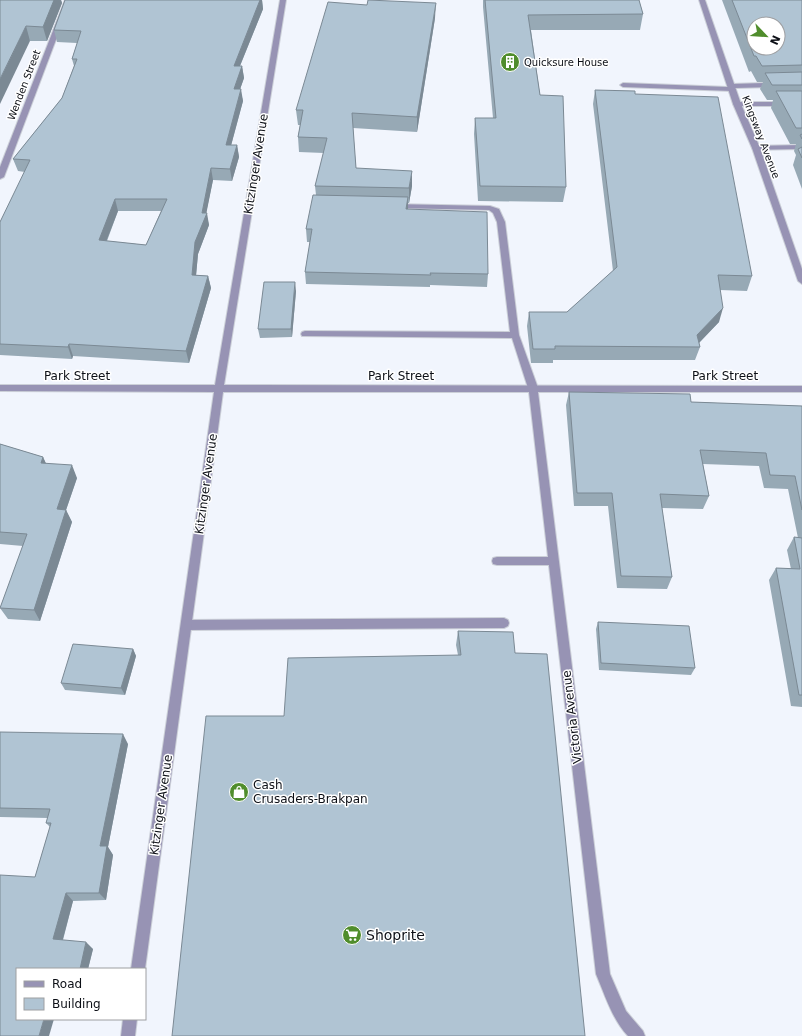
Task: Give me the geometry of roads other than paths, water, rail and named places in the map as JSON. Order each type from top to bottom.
[{"type":"street","name":"Wenden Street","points":[[0,177],[68,0]]},
{"type":"street","name":"Kitzinger Avenue","points":[[138,968],[220,389],[283,0]]},
{"type":"street","name":"Kingsway Avenue","points":[[702,0],[737,104],[756,148],[802,281]]},
{"type":"street","points":[[623,85],[732,88],[802,84]]},
{"type":"street","points":[[737,104],[802,104]]},
{"type":"street","points":[[756,148],[802,147]]},
{"type":"street","name":"Victoria Avenue","points":[[388,206],[490,208],[496,211],[501,222],[515,335],[533,388],[603,974],[617,1008],[634,1033],[638,1036]]},
{"type":"street","points":[[305,334],[515,335]]},
{"type":"street","name":"Park Street","points":[[0,388],[802,389]]},
{"type":"street","points":[[497,561],[554,561]]},
{"type":"street","points":[[186,625],[504,623]]},
{"type":"street","points":[[128,1036],[130,1020]]},
{"type":"place","name":"Quicksure House","points":[[510,62]]},
{"type":"place","name":"Cash Crusaders-Brakpan","points":[[239,792]]},
{"type":"place","name":"Shoprite","points":[[352,935]]}]
